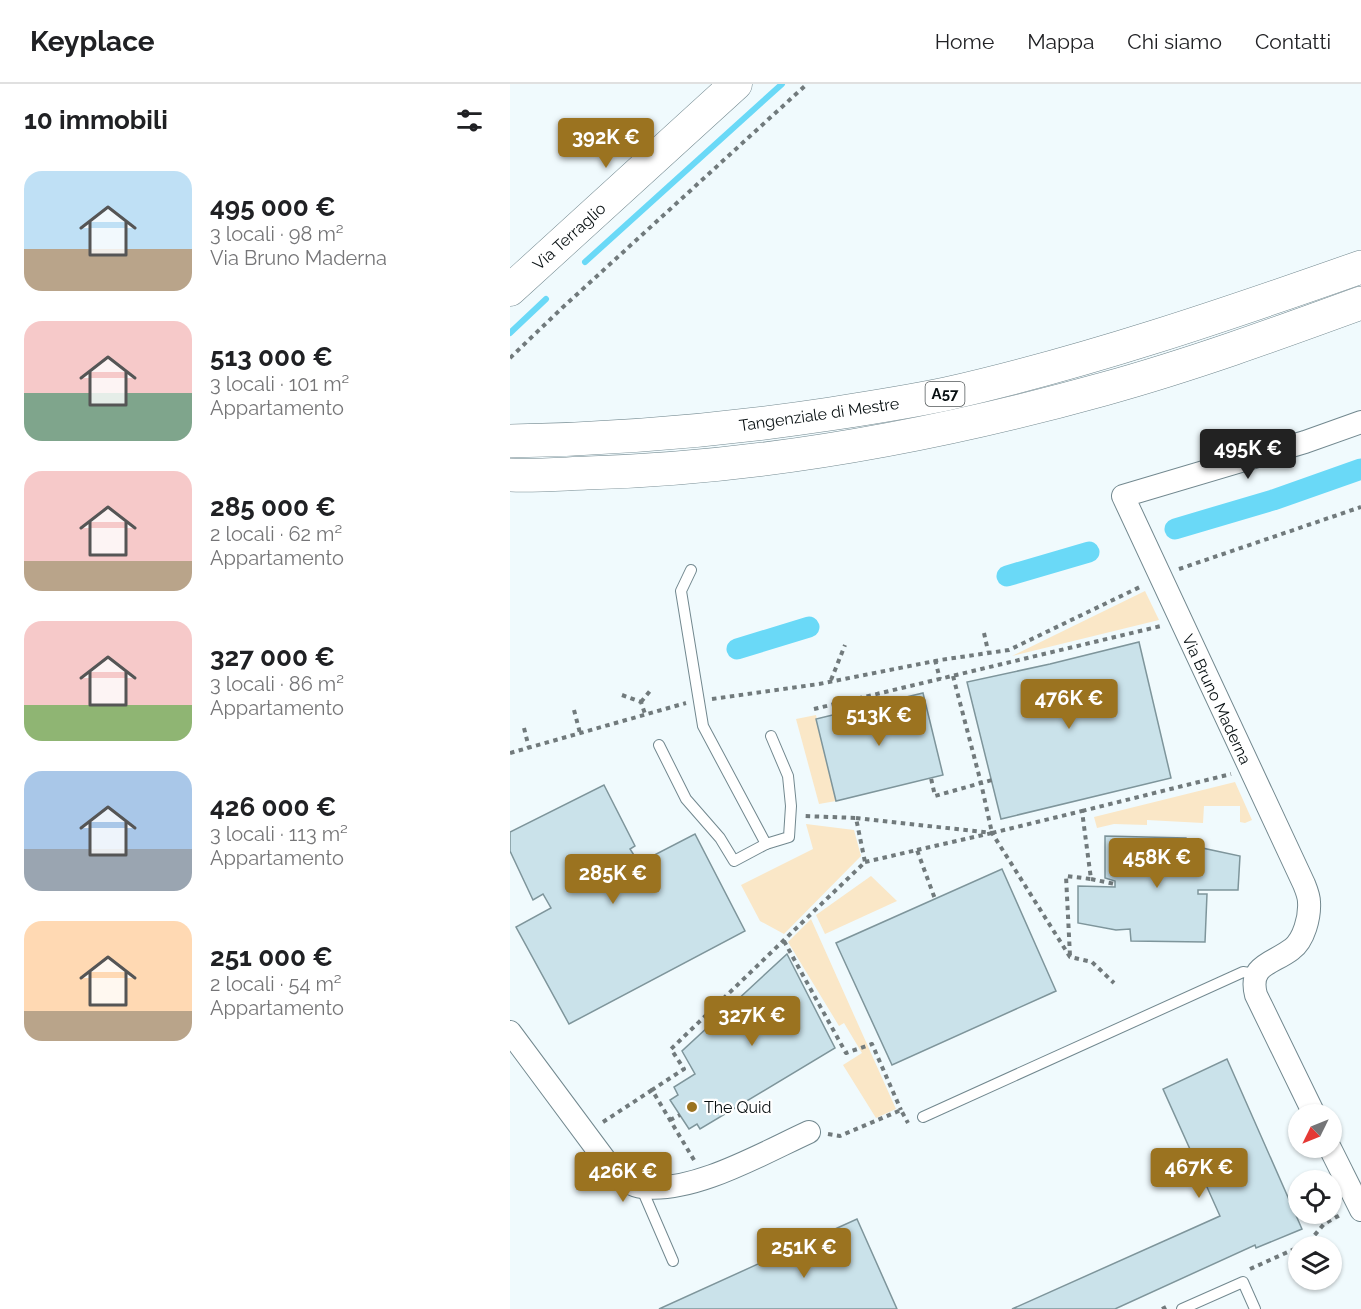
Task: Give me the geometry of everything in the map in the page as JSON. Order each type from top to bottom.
[{"type":"highway","name":"A57","points":[[946,394],[1039,350],[1160,314],[1361,242]]},
{"type":"highway","name":"Tangenziale di Mestre","points":[[511,441],[700,430],[897,404],[946,394],[1162,336],[1361,267]]},
{"type":"highway","name":"A57","points":[[512,476],[634,472],[711,466],[841,447],[957,426],[1172,369],[1361,303]]},
{"type":"highway","name":"A57","points":[[957,426],[1061,424],[1177,391],[1361,328]]},
{"type":"main road","name":"Via Terraglio","points":[[510,290],[736,84]]},
{"type":"street","name":"Via Bruno Maderna","points":[[1256,974],[1262,967],[1293,949],[1306,927],[1309,902],[1304,884],[1123,496],[1305,442],[1361,422]]},
{"type":"street","points":[[1256,974],[1253,985],[1256,995],[1309,1104]]},
{"type":"street","points":[[510,1032],[614,1172],[627,1182],[641,1187],[680,1186],[705,1178],[809,1132]]},
{"type":"street","points":[[1333,1158],[1352,1212]]},
{"type":"lane","points":[[691,570],[681,591],[703,726],[766,844]]},
{"type":"lane","points":[[659,745],[686,799],[720,838],[734,861],[766,844],[789,837],[788,776],[771,736]]},
{"type":"lane","points":[[923,1117],[1243,972],[1256,974]]},
{"type":"lane","points":[[641,1187],[674,1261]]},
{"type":"lane","points":[[1182,1309],[1243,1282],[1255,1309]]},
{"type":"path","points":[[510,358],[807,84]]},
{"type":"path","points":[[708,700],[819,684],[988,651],[1009,650],[1192,563],[1361,507]]},
{"type":"path","points":[[814,709],[1166,625]]},
{"type":"path","points":[[984,633],[988,651]]},
{"type":"path","points":[[831,681],[845,645]]},
{"type":"path","points":[[936,660],[940,678]]},
{"type":"path","points":[[953,676],[992,833],[1070,957],[1092,962],[1114,983]]},
{"type":"path","points":[[640,702],[650,691]]},
{"type":"path","points":[[622,695],[640,702],[645,714]]},
{"type":"path","points":[[510,753],[689,702]]},
{"type":"path","points":[[574,710],[580,733]]},
{"type":"path","points":[[524,728],[529,748]]},
{"type":"path","points":[[586,1133],[684,1069],[671,1049],[865,862],[992,833],[1234,772]]},
{"type":"path","points":[[931,778],[935,796],[992,780]]},
{"type":"path","points":[[1082,811],[1091,879]]},
{"type":"path","points":[[790,815],[856,818],[992,833]]},
{"type":"path","points":[[856,818],[865,862]]},
{"type":"path","points":[[917,850],[935,899]]},
{"type":"path","points":[[1070,957],[1066,876],[1115,884]]},
{"type":"path","points":[[784,941],[846,1053],[872,1044],[908,1124],[923,1117]]},
{"type":"path","points":[[652,1090],[705,1178]]},
{"type":"path","points":[[809,1132],[840,1136],[901,1110]]},
{"type":"path","points":[[670,1120],[680,1115]]},
{"type":"path","points":[[1314,1236],[1324,1224],[1352,1212]]},
{"type":"shaded area","points":[[1145,591],[1159,620],[1012,656]]},
{"type":"shaded area","points":[[816,715],[836,801],[819,804],[796,719]]},
{"type":"shaded area","points":[[1235,782],[1252,820],[1245,823],[1240,822],[1240,806],[1204,806],[1203,823],[1147,820],[1147,825],[1114,824],[1097,828],[1094,817]]},
{"type":"shaded area","points":[[806,824],[854,830],[861,856],[784,934],[760,921],[741,885],[813,849]]},
{"type":"shaded area","points":[[871,876],[897,901],[825,934],[816,915]]},
{"type":"shaded area","points":[[811,919],[896,1109],[876,1118],[843,1065],[862,1053],[844,1023],[839,1026],[788,942]]},
{"type":"building","points":[[1139,642],[1171,778],[1001,819],[967,682]]},
{"type":"building","points":[[923,693],[943,775],[836,801],[816,719]]},
{"type":"building","points":[[604,785],[635,846],[630,849],[639,863],[695,834],[745,931],[569,1024],[516,927],[551,908],[543,894],[533,900],[510,851],[510,832]]},
{"type":"building","points":[[1105,836],[1186,838],[1188,847],[1197,847],[1197,859],[1200,859],[1202,848],[1240,856],[1238,890],[1198,890],[1198,894],[1207,894],[1205,942],[1131,941],[1130,929],[1116,930],[1078,923],[1078,886],[1115,887],[1115,881],[1105,878]]},
{"type":"building","points":[[1002,869],[1056,991],[892,1065],[836,943]]},
{"type":"building","name":"The Quid","points":[[787,954],[835,1048],[700,1129],[697,1124],[689,1129],[670,1100],[678,1095],[674,1087],[695,1074],[682,1051]]},
{"type":"building","points":[[1227,1059],[1288,1197],[1288,1224],[1300,1224],[1302,1229],[1256,1248],[1255,1245],[1115,1309],[1012,1309],[1220,1216],[1163,1089]]},
{"type":"building","points":[[857,1219],[897,1309],[659,1309]]},
{"type":"waterway","points":[[585,262],[782,84]]},
{"type":"waterway","points":[[510,333],[546,299]]},
{"type":"waterway","points":[[1175,529],[1273,500],[1361,469]]},
{"type":"waterway","points":[[1007,576],[1089,552]]},
{"type":"waterway","points":[[737,649],[809,627]]},
{"type":"place","name":"The Quid","points":[[692,1107]]}]
